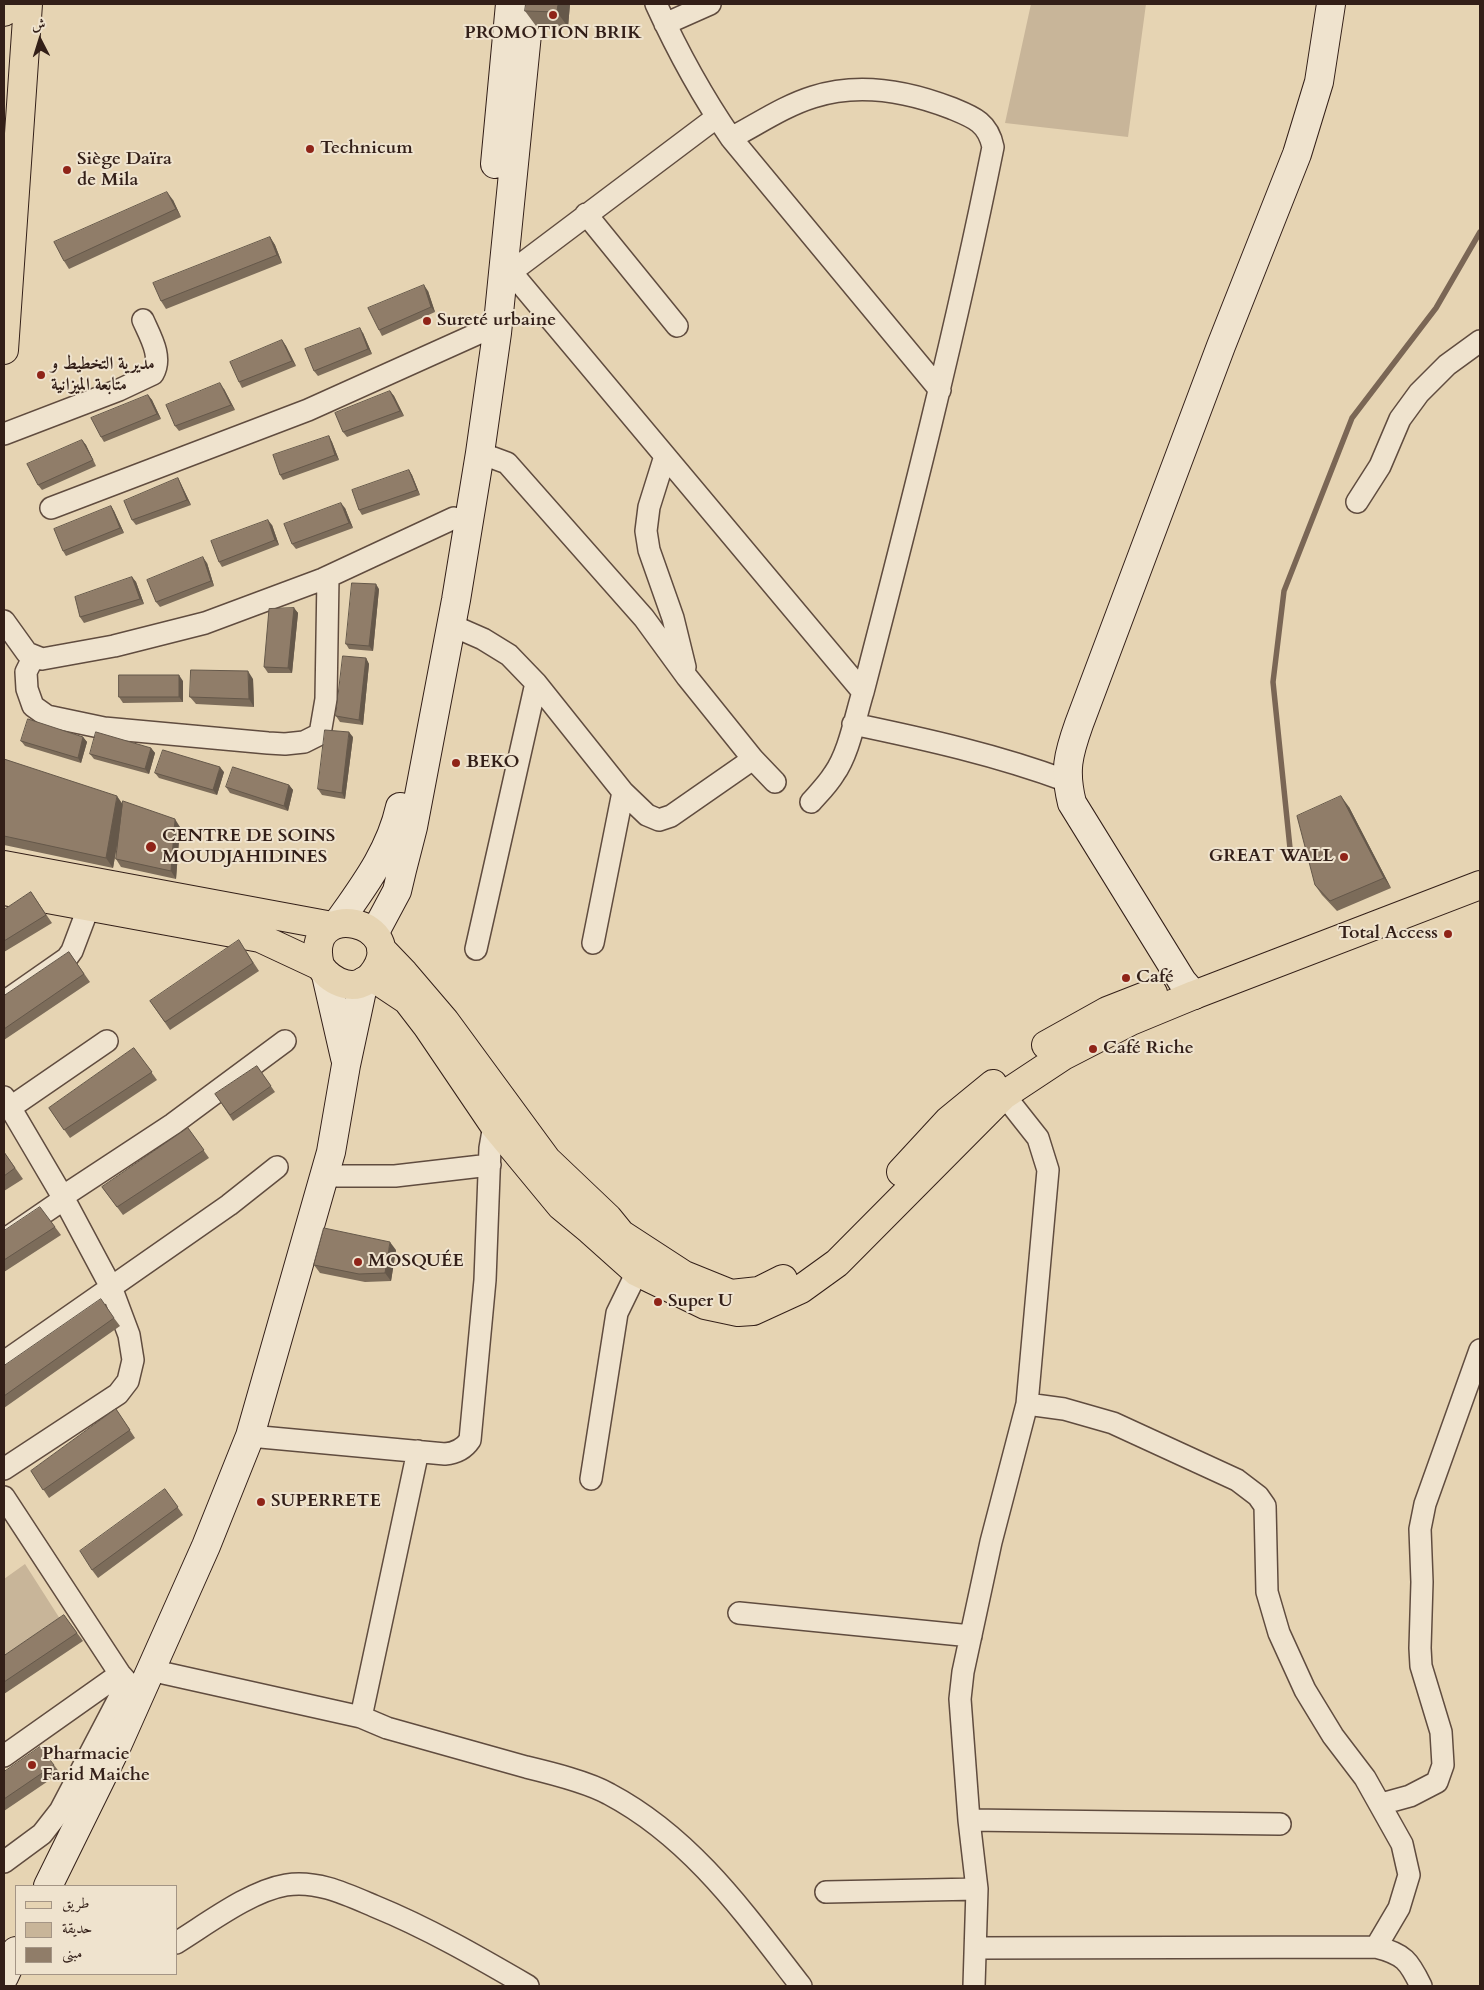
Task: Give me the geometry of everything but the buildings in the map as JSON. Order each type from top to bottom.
[{"type":"main road","points":[[4,4],[4,12]]},
{"type":"main road","points":[[4,350],[28,4]]},
{"type":"main road","points":[[48,1885],[116,1748],[134,1681],[206,1546],[250,1436],[331,1152],[346,1065],[368,979],[379,964],[378,941],[399,884],[413,826],[451,625],[480,453],[510,4]]},
{"type":"main road","points":[[346,1065],[318,956],[319,944],[324,934],[335,925],[375,871],[387,849],[397,824],[414,749],[488,333],[507,272],[530,4]]},
{"type":"main road","points":[[1188,988],[1072,803],[1067,781],[1069,758],[1221,346],[1297,154],[1319,82],[1331,4]]},
{"type":"main road","points":[[4,865],[335,925],[351,922],[364,925],[445,1021],[547,1160],[608,1218],[622,1234],[684,1275],[731,1294],[759,1291],[782,1280],[818,1256],[870,1206],[949,1120],[997,1081],[1049,1043],[1107,1011],[1188,988],[1480,885]]},
{"type":"main road","points":[[1231,972],[1480,865]]},
{"type":"main road","points":[[7,895],[88,906],[260,938],[323,971],[338,983],[351,985],[368,979],[407,1000],[427,1026],[494,1125],[561,1206],[637,1272],[705,1305],[738,1312],[752,1311],[777,1301],[801,1289],[837,1263],[1004,1095],[1064,1056],[1131,1021],[1188,988]]},
{"type":"main road","points":[[4,1977],[15,1953]]},
{"type":"street","points":[[656,4],[665,24],[717,117],[731,138],[940,390]]},
{"type":"street","points":[[665,24],[710,4]]},
{"type":"street","points":[[731,138],[812,97],[841,90],[870,89],[909,95],[932,101],[971,116],[983,124],[991,136],[993,147],[968,271],[940,390],[848,747],[835,774],[811,802]]},
{"type":"street","points":[[717,117],[507,272],[665,456],[863,692]]},
{"type":"street","points":[[586,214],[677,326]]},
{"type":"street","points":[[4,434],[119,390],[153,374],[156,369],[156,355],[143,320]]},
{"type":"street","points":[[52,508],[308,410],[488,333]]},
{"type":"street","points":[[1357,502],[1380,466],[1400,419],[1419,393],[1447,365],[1480,341]]},
{"type":"street","points":[[480,453],[507,463],[644,618],[687,677],[753,759],[775,782]]},
{"type":"street","points":[[665,456],[650,507],[646,531],[649,550],[673,618],[687,677]]},
{"type":"street","points":[[4,621],[27,654],[42,658],[114,646],[206,623],[328,576],[454,518]]},
{"type":"street","points":[[34,656],[26,672],[27,689],[33,706],[47,716],[104,728],[251,742],[285,744],[304,742],[320,734],[326,699],[328,576]]},
{"type":"street","points":[[451,625],[484,638],[509,655],[536,683],[623,792],[647,816],[659,820],[671,816],[753,759]]},
{"type":"street","points":[[476,949],[536,683]]},
{"type":"street","points":[[853,724],[927,739],[1036,769],[1067,781]]},
{"type":"street","points":[[593,943],[623,792]]},
{"type":"street","points":[[4,1002],[67,958],[72,951],[88,906]]},
{"type":"street","points":[[4,1469],[118,1394],[128,1382],[133,1360],[128,1336],[111,1287],[63,1198],[9,1113],[107,1041]]},
{"type":"street","points":[[4,1240],[173,1124],[285,1041]]},
{"type":"street","points":[[974,1986],[977,1889],[969,1820],[960,1699],[970,1636],[991,1542],[1028,1404],[1048,1170],[1038,1138],[1004,1095]]},
{"type":"street","points":[[250,1436],[418,1452],[453,1453],[465,1447],[470,1440],[485,1280],[490,1165],[494,1125]]},
{"type":"street","points":[[324,1176],[395,1176],[490,1165]]},
{"type":"street","points":[[4,1362],[229,1205],[277,1167]]},
{"type":"street","points":[[591,1479],[617,1313],[637,1272]]},
{"type":"street","points":[[1381,1804],[1410,1796],[1437,1782],[1443,1765],[1441,1732],[1421,1666],[1422,1582],[1420,1529],[1425,1504],[1480,1350]]},
{"type":"street","points":[[1028,1404],[1064,1409],[1113,1423],[1237,1480],[1258,1496],[1264,1506],[1267,1592],[1279,1633],[1305,1690],[1333,1736],[1365,1778],[1402,1844],[1409,1875],[1399,1908],[1376,1947]]},
{"type":"street","points":[[361,1717],[418,1452]]},
{"type":"street","points":[[4,1497],[134,1681]]},
{"type":"street","points":[[739,1613],[970,1636]]},
{"type":"street","points":[[4,1862],[42,1834],[60,1811],[134,1681]]},
{"type":"street","points":[[4,1756],[134,1681],[361,1717],[387,1728],[556,1775],[609,1793],[650,1820],[693,1855],[726,1890],[801,1986]]},
{"type":"street","points":[[969,1820],[1280,1824]]},
{"type":"street","points":[[178,1943],[236,1905],[269,1891],[301,1884],[336,1890],[413,1922],[528,1986]]},
{"type":"street","points":[[826,1892],[977,1889]]},
{"type":"street","points":[[976,1948],[1376,1947],[1395,1951],[1411,1966],[1421,1986]]},
{"type":"green space","points":[[1031,4],[1146,4],[1128,137],[1005,123]]},
{"type":"green space","points":[[25,1564],[62,1622],[4,1663],[4,1579]]},
{"type":"waterway","points":[[1291,858],[1273,682],[1284,591],[1352,418],[1436,308],[1480,232]]},
{"type":"place","name":"PROMOTION BRIK","points":[[553,15]]},
{"type":"place","name":"Technicum","points":[[310,149]]},
{"type":"place","name":"Siège Daïra de Mila","points":[[67,170]]},
{"type":"place","name":"Sureté urbaine","points":[[427,321]]},
{"type":"place","name":"مديرية التخطيط و متابعة الميزانية","points":[[41,375]]},
{"type":"place","name":"BEKO","points":[[456,763]]},
{"type":"place","name":"CENTRE DE SOINS MOUDJAHIDINES","points":[[151,847]]},
{"type":"place","name":"GREAT WALL","points":[[1344,857]]},
{"type":"place","name":"Total Access","points":[[1448,934]]},
{"type":"place","name":"Café","points":[[1126,978]]},
{"type":"place","name":"Café Riche","points":[[1093,1049]]},
{"type":"place","name":"MOSQUÉE","points":[[358,1262]]},
{"type":"place","name":"Super U","points":[[658,1302]]},
{"type":"place","name":"SUPERRETE","points":[[261,1502]]},
{"type":"place","name":"Pharmacie Farid Maiche","points":[[32,1765]]}]
